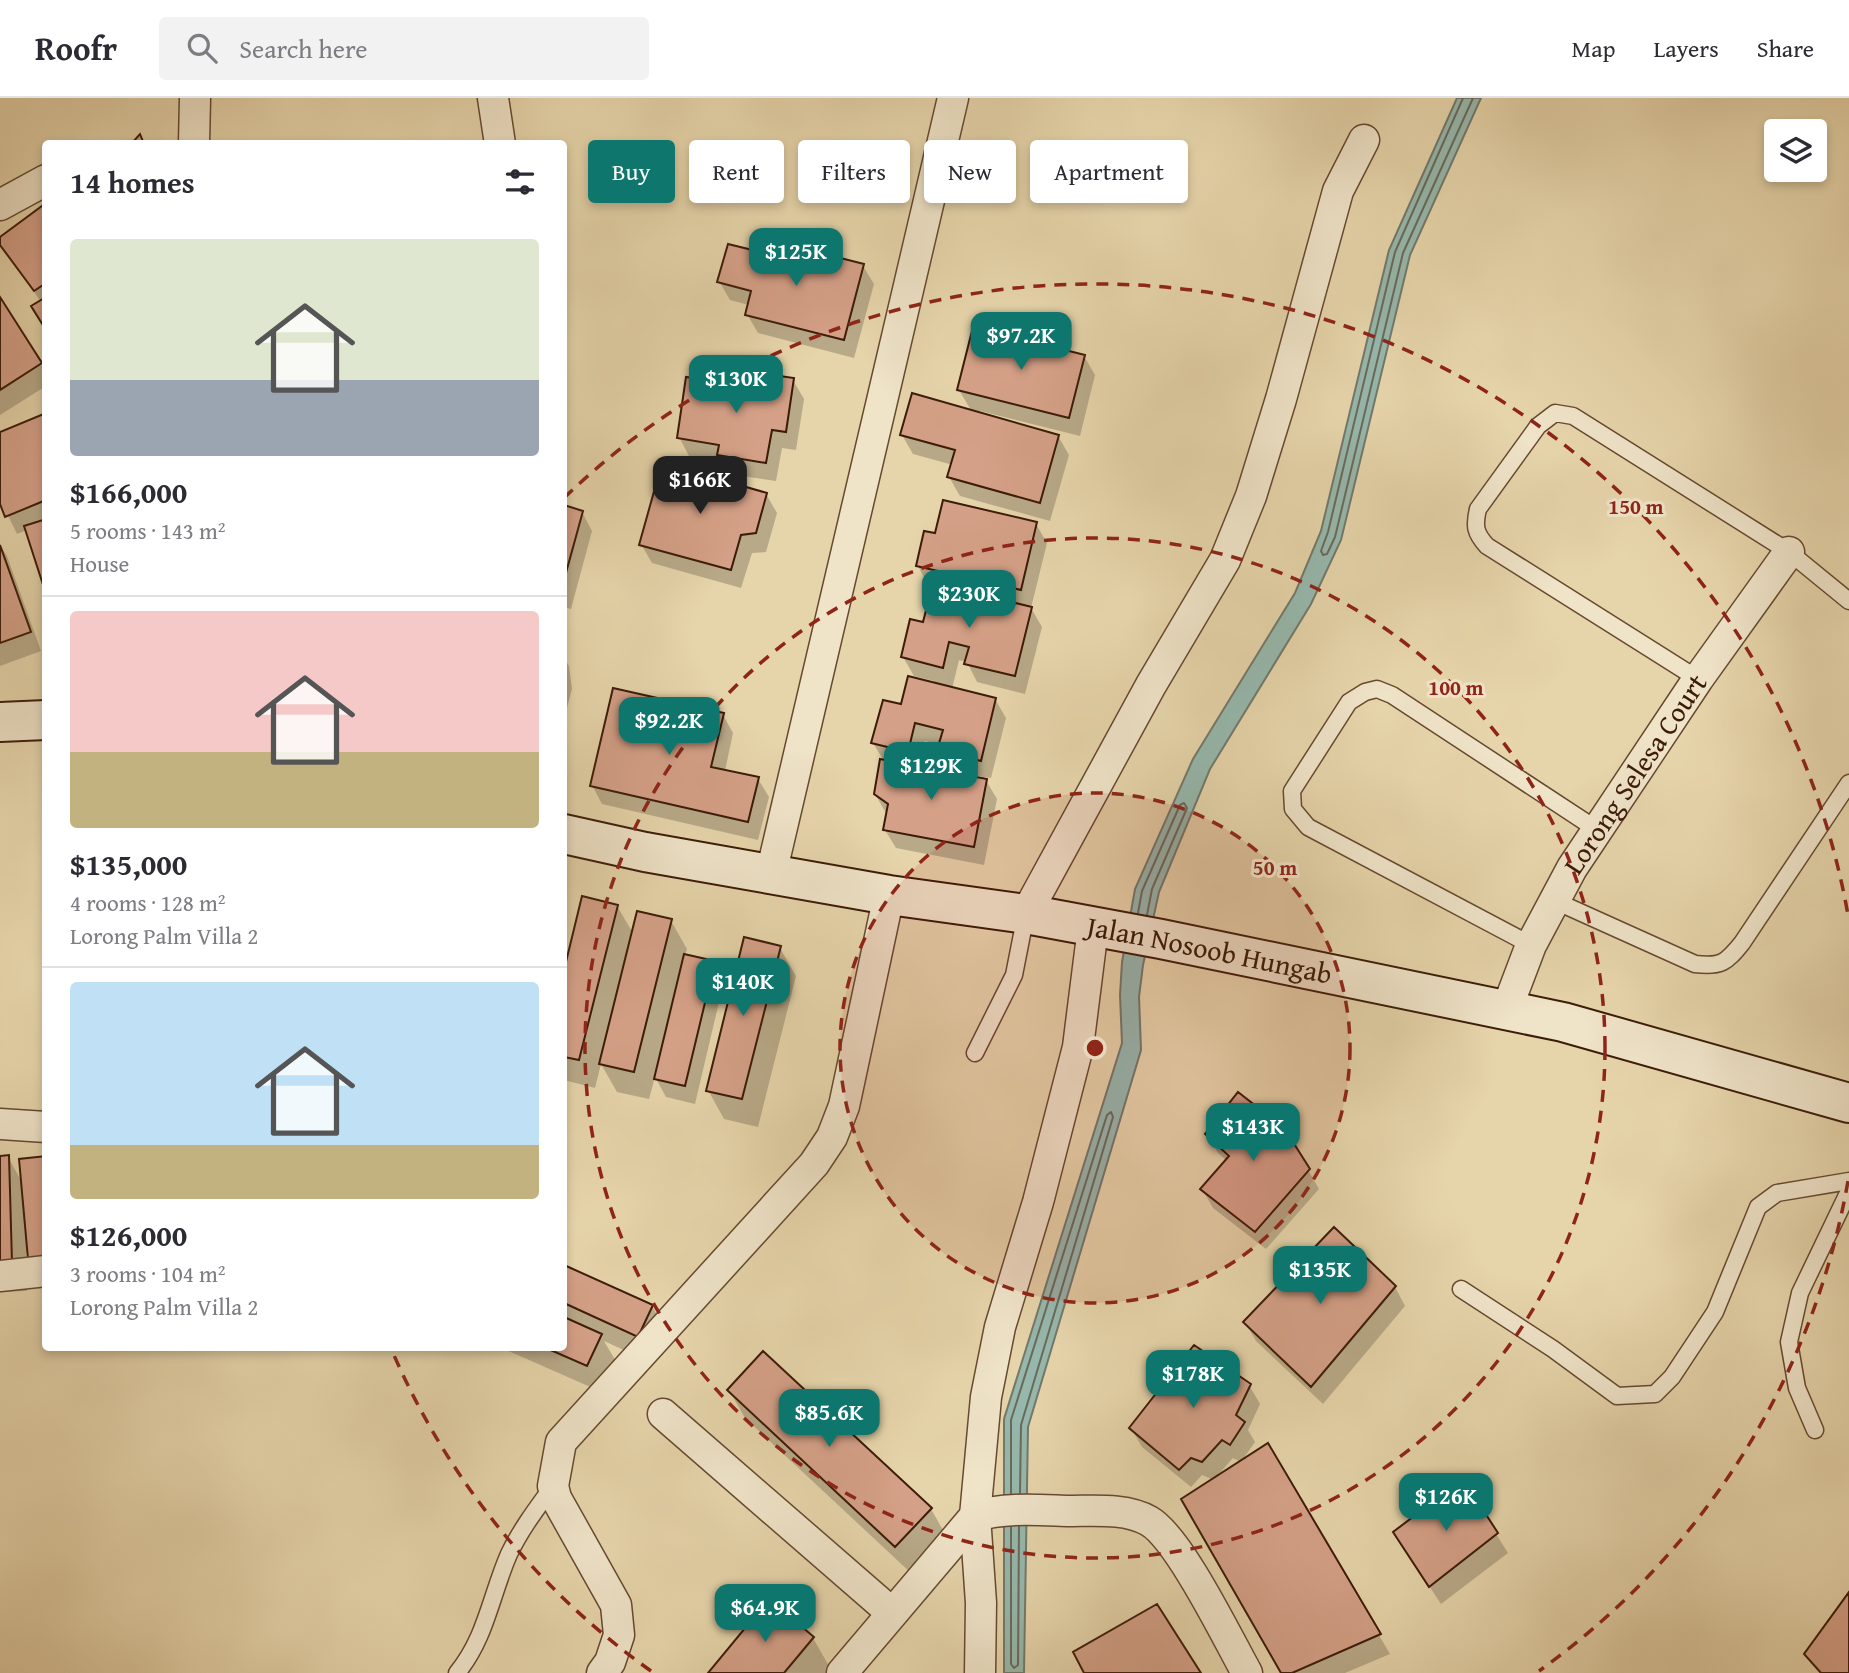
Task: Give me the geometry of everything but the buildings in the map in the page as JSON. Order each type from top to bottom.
[{"type":"main road","points":[[0,722],[42,720]]},
{"type":"main road","name":"Jalan Nosoob Hungab","points":[[567,836],[889,895],[1026,914],[1161,939],[1563,1022],[1849,1103]]},
{"type":"street","points":[[194,140],[195,98]]},
{"type":"street","points":[[494,98],[499,140]]},
{"type":"street","points":[[771,874],[953,98]]},
{"type":"street","points":[[1026,914],[1224,560],[1251,496],[1281,399],[1338,191],[1364,140]]},
{"type":"street","points":[[0,205],[42,182]]},
{"type":"street","name":"Lorong Selesa Court","points":[[1506,1011],[1531,944],[1553,900],[1596,829],[1789,552]]},
{"type":"street","points":[[602,1673],[610,1662],[619,1635],[616,1605],[556,1498],[553,1486],[561,1441],[814,1164],[832,1138],[844,1106],[889,895]]},
{"type":"street","points":[[980,1673],[986,1397],[1000,1327],[1038,1202],[1078,1047],[1102,930]]},
{"type":"street","points":[[0,1125],[42,1127]]},
{"type":"street","points":[[0,1276],[42,1271]]},
{"type":"street","points":[[663,1414],[892,1614]]},
{"type":"street","points":[[842,1673],[985,1513],[1040,1510],[1112,1512],[1134,1515],[1150,1522],[1180,1554],[1247,1673]]},
{"type":"lane","points":[[1698,679],[1488,546],[1477,535],[1474,525],[1478,509],[1538,426],[1555,413],[1573,416],[1789,552],[1849,601]]},
{"type":"lane","points":[[1531,944],[1308,827],[1293,809],[1292,791],[1349,702],[1365,692],[1377,689],[1391,695],[1596,829]]},
{"type":"lane","points":[[1553,900],[1695,964],[1722,964],[1742,943],[1849,783]]},
{"type":"lane","points":[[975,1054],[1014,975],[1026,914]]},
{"type":"lane","points":[[1461,1289],[1553,1349],[1617,1396],[1655,1394],[1672,1377],[1714,1312],[1758,1206],[1777,1193],[1849,1181]]},
{"type":"lane","points":[[1815,1430],[1797,1388],[1788,1342],[1800,1293],[1849,1191]]},
{"type":"lane","points":[[457,1673],[471,1657],[509,1556],[526,1523],[553,1486]]},
{"type":"water","points":[[1457,98],[1481,98],[1410,255],[1341,540],[1311,604],[1210,769],[1159,892],[1139,997],[1141,1050],[1028,1427],[1024,1673],[1004,1673],[1004,1419],[1122,1043],[1122,962],[1135,889],[1193,759],[1295,593],[1321,531],[1389,250]]}]
